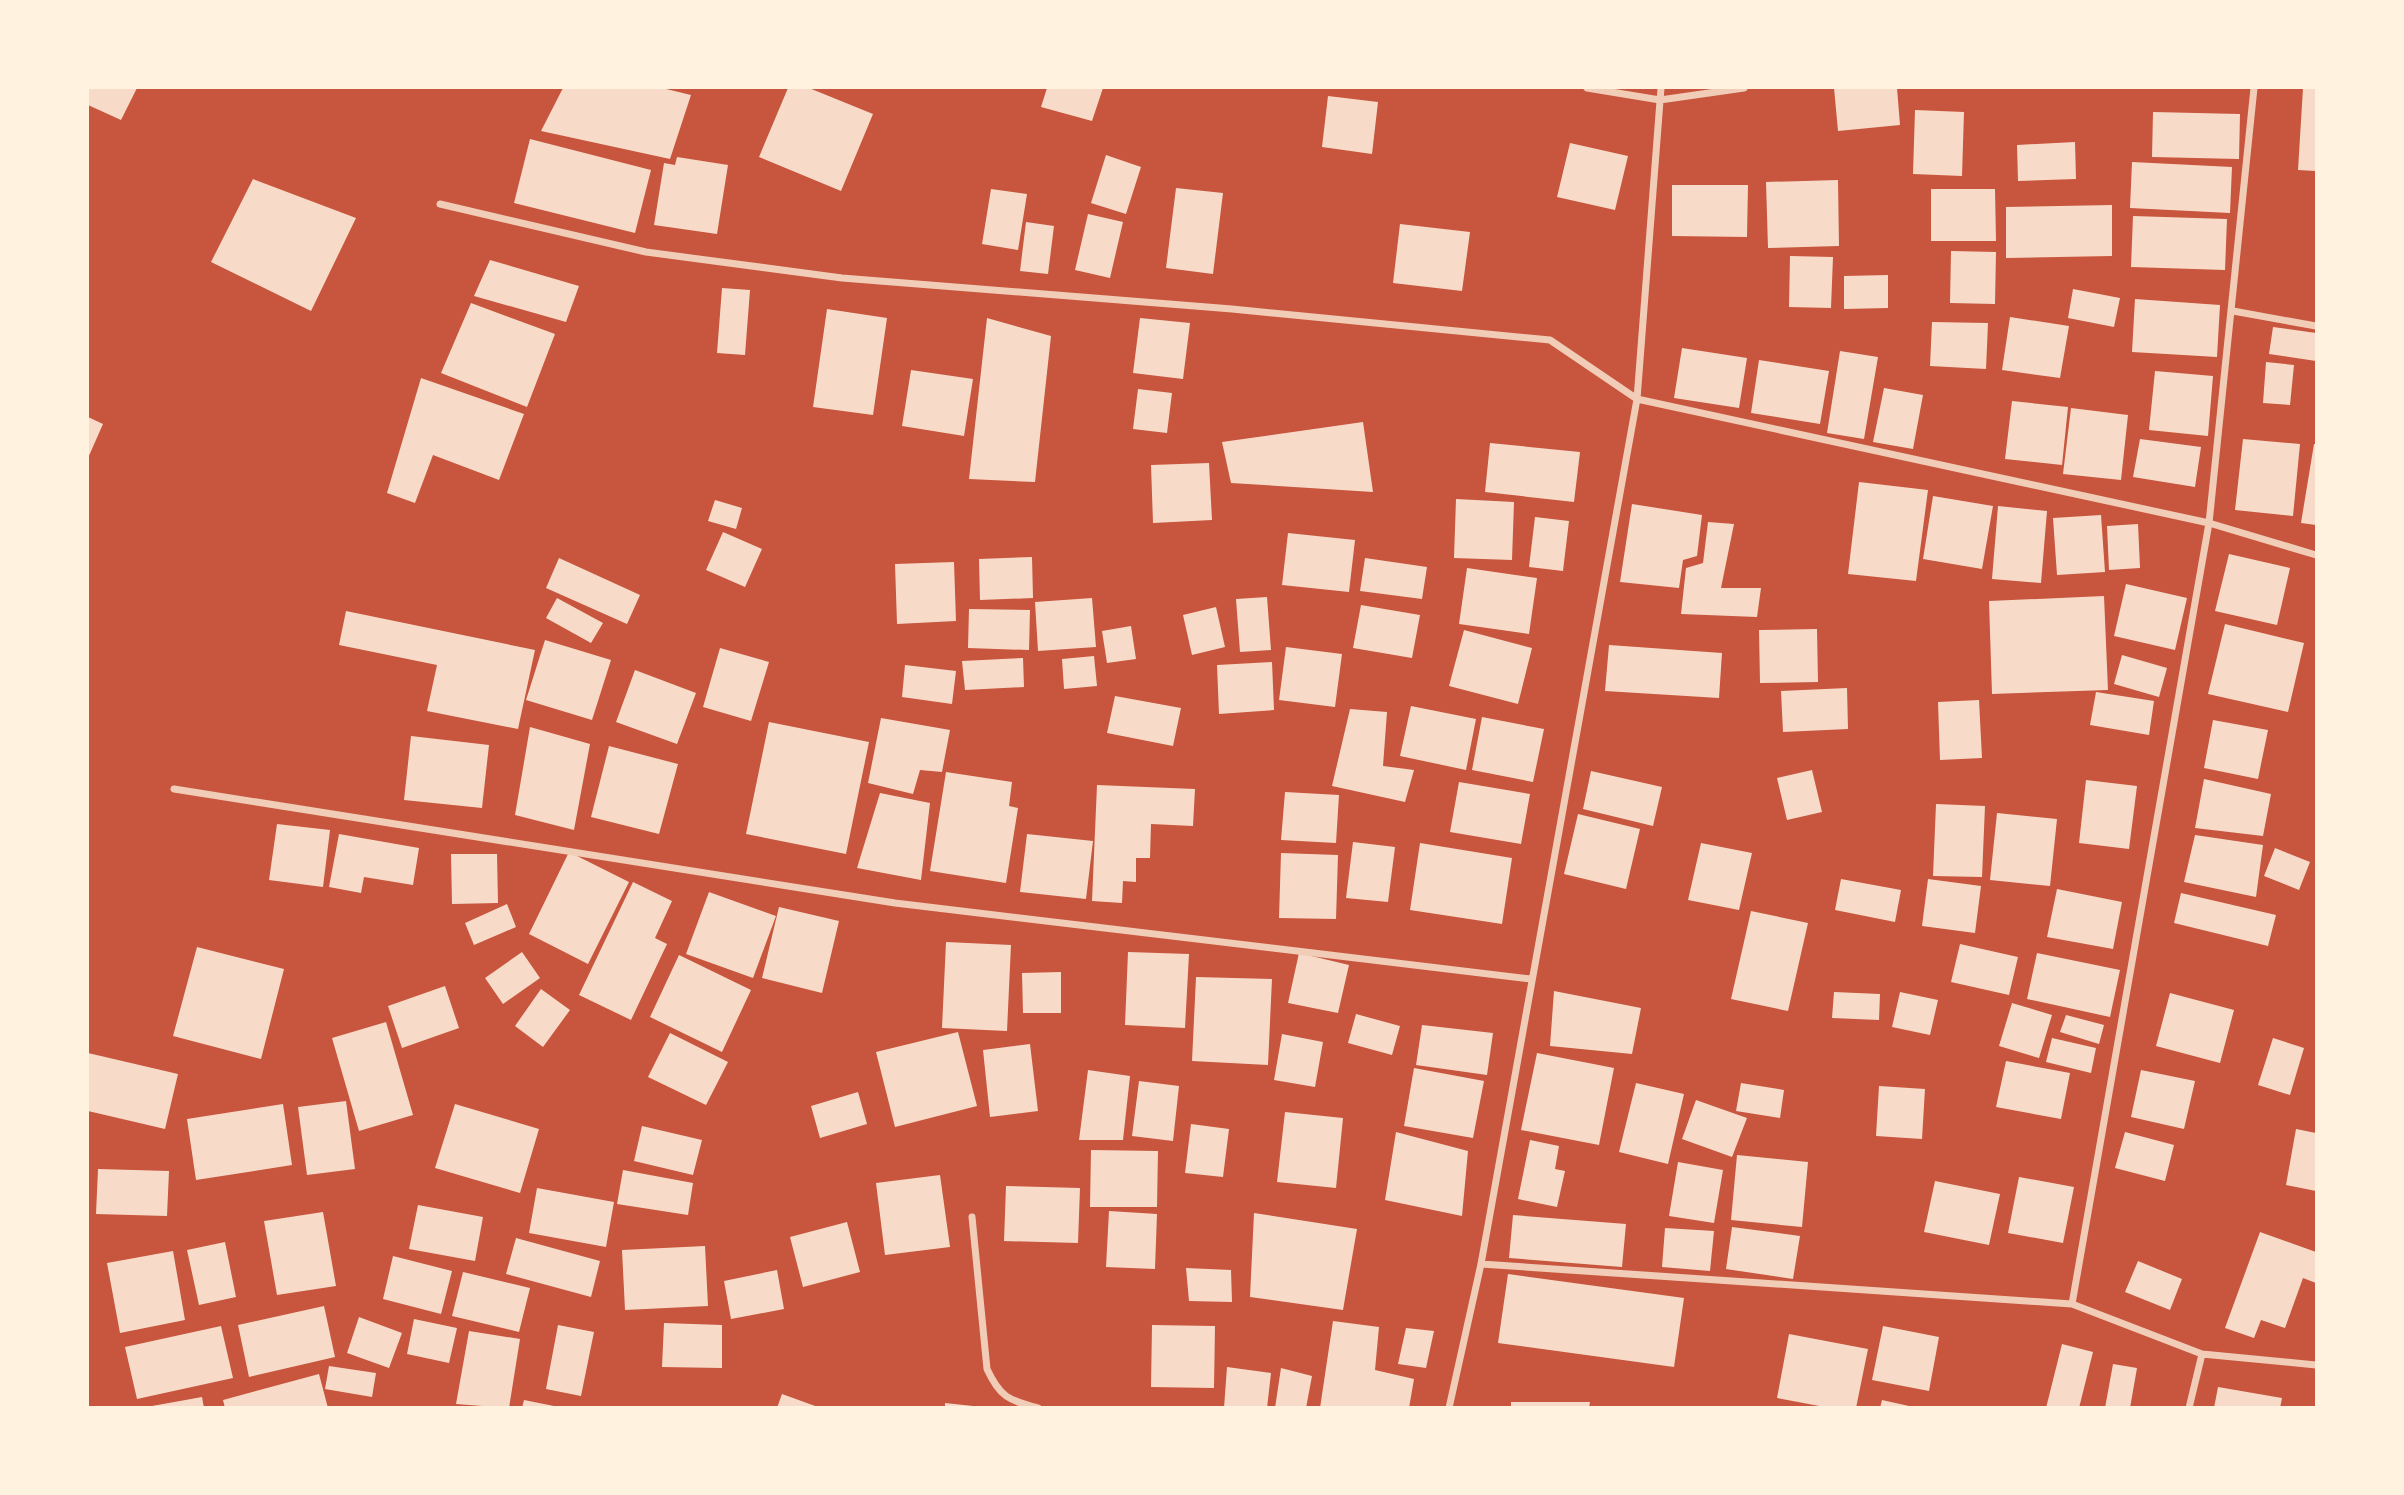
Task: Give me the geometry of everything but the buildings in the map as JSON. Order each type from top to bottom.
[{"type":"street","points":[[1587,88],[1660,100],[1744,88]]},
{"type":"street","points":[[1449,1408],[1481,1264],[1637,399],[1661,88]]},
{"type":"street","points":[[2072,1304],[2209,523],[2254,88]]},
{"type":"street","points":[[440,204],[646,253],[842,278],[1232,309],[1550,340],[1637,399],[2209,523],[2316,555]]},
{"type":"street","points":[[2233,311],[2316,326]]},
{"type":"street","points":[[174,789],[895,903],[1531,979]]},
{"type":"street","points":[[972,1217],[987,1369],[997,1391],[1015,1402],[1038,1408]]},
{"type":"street","points":[[1481,1264],[2072,1304],[2202,1354],[2316,1365]]},
{"type":"street","points":[[2189,1408],[2202,1354]]}]
